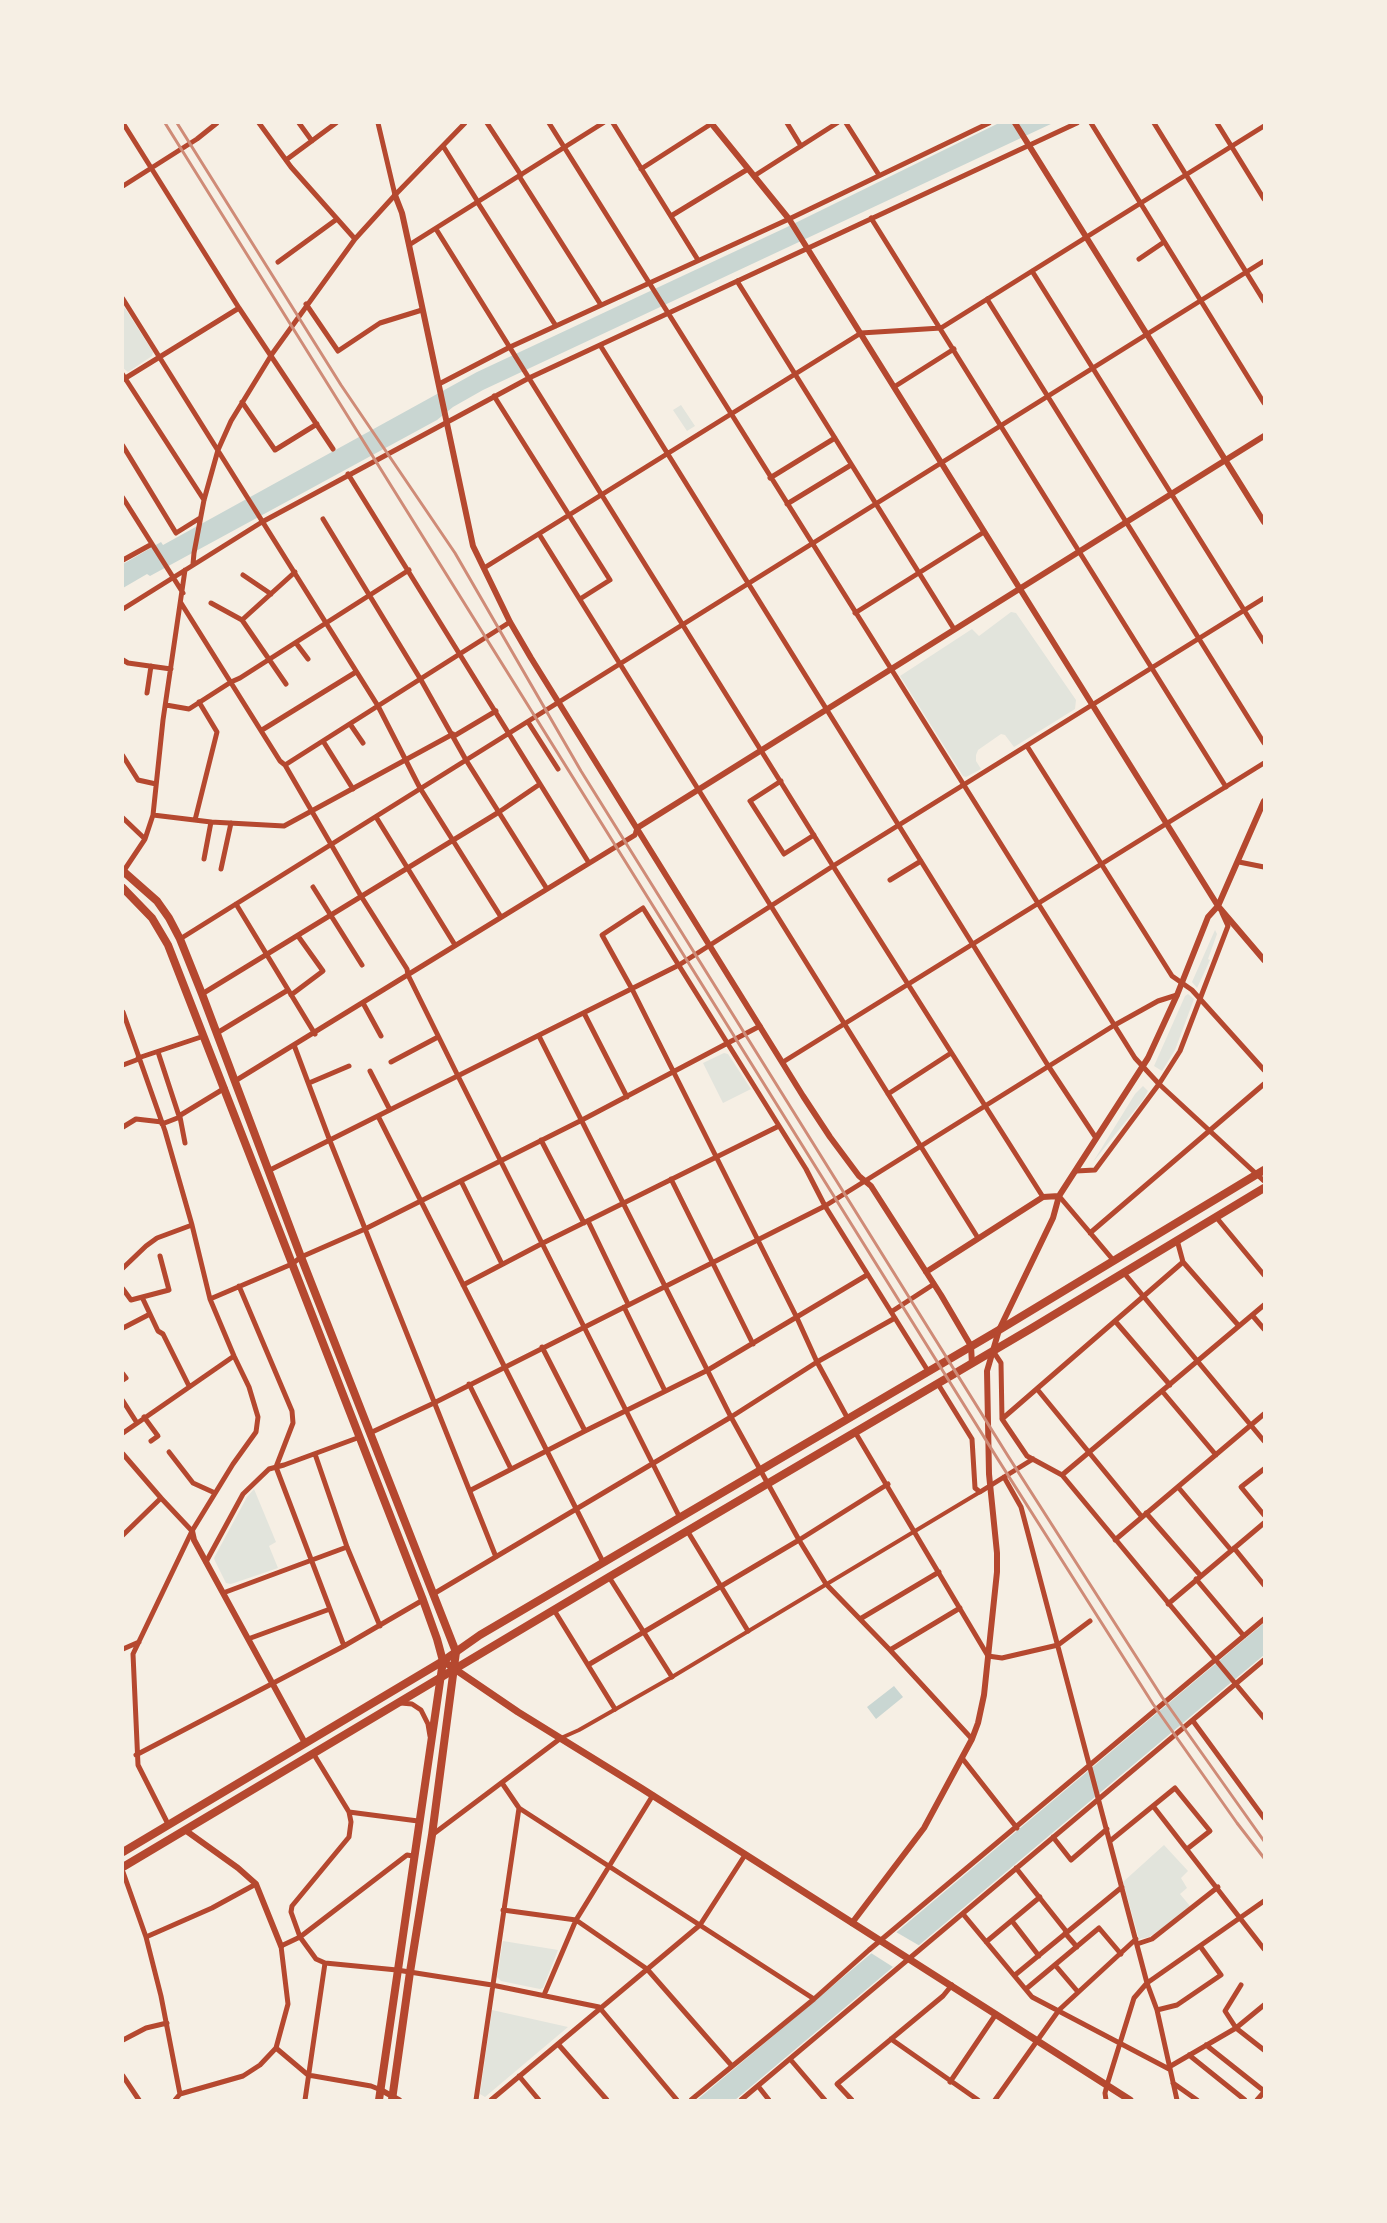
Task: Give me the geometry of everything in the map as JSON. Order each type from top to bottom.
[{"type":"main road","points":[[123,871],[157,902],[180,939],[301,1257],[435,1593],[456,1652],[432,1835],[410,1972],[395,2099]]},
{"type":"main road","points":[[123,888],[152,918],[168,945],[423,1600],[443,1661],[379,2100]]},
{"type":"main road","points":[[123,1852],[443,1661],[480,1635],[999,1330],[1259,1174]]},
{"type":"main road","points":[[123,1867],[396,1703],[972,1364],[1264,1188]]},
{"type":"main road","points":[[443,1661],[486,1692],[653,1795],[1130,2100]]},
{"type":"street","points":[[123,123],[239,308],[272,354],[333,449]]},
{"type":"street","points":[[123,186],[217,123]]},
{"type":"street","points":[[259,123],[286,160],[355,240]]},
{"type":"street","points":[[299,123],[312,141]]},
{"type":"street","points":[[286,160],[336,123]]},
{"type":"street","points":[[378,123],[394,195],[402,213],[473,546],[510,622],[760,1026],[830,1137],[871,1186],[934,1284],[971,1346],[972,1364]]},
{"type":"street","points":[[193,564],[199,521],[218,450],[242,402],[306,304],[355,240],[394,195],[465,123]]},
{"type":"street","points":[[487,123],[601,305]]},
{"type":"street","points":[[549,123],[1113,1026],[1142,1068],[1259,1174]]},
{"type":"street","points":[[409,245],[603,123]]},
{"type":"street","points":[[613,123],[698,260]]},
{"type":"street","points":[[641,169],[711,123],[789,219],[1218,906],[1228,926],[1180,1051],[1159,1084],[1095,1170],[1076,1171]]},
{"type":"street","points":[[787,123],[801,146]]},
{"type":"street","points":[[754,176],[837,123]]},
{"type":"street","points":[[846,123],[879,175]]},
{"type":"street","points":[[439,385],[556,326],[789,219],[989,123]]},
{"type":"street","points":[[1015,123],[1264,522]]},
{"type":"street","points":[[123,609],[261,520],[447,418],[494,396],[528,375],[600,345],[667,310],[737,281],[1077,123]]},
{"type":"street","points":[[1091,123],[1264,403]]},
{"type":"street","points":[[1154,123],[1264,302]]},
{"type":"street","points":[[1217,123],[1264,199]]},
{"type":"street","points":[[484,568],[861,333],[941,328],[1264,126]]},
{"type":"street","points":[[443,146],[556,326]]},
{"type":"street","points":[[671,216],[748,169]]},
{"type":"street","points":[[871,218],[1226,787]]},
{"type":"street","points":[[278,262],[337,219]]},
{"type":"street","points":[[436,229],[833,866],[1043,1197]]},
{"type":"street","points":[[1139,259],[1164,242]]},
{"type":"street","points":[[180,939],[1264,261]]},
{"type":"street","points":[[1032,271],[1264,642]]},
{"type":"street","points":[[737,281],[954,629]]},
{"type":"street","points":[[123,298],[378,706],[420,788],[501,917]]},
{"type":"street","points":[[987,299],[1264,743]]},
{"type":"street","points":[[306,304],[338,351],[380,323],[422,310]]},
{"type":"street","points":[[204,500],[124,378],[239,308]]},
{"type":"street","points":[[600,345],[1049,1067],[1096,1138]]},
{"type":"street","points":[[894,387],[954,350]]},
{"type":"street","points":[[494,396],[610,580],[580,599]]},
{"type":"street","points":[[242,402],[275,450],[317,424]]},
{"type":"street","points":[[235,1081],[315,1034],[635,834],[638,828],[698,790],[1264,436]]},
{"type":"street","points":[[770,478],[835,438]]},
{"type":"street","points":[[123,446],[176,533],[199,521]]},
{"type":"street","points":[[787,504],[851,465]]},
{"type":"street","points":[[348,474],[589,862]]},
{"type":"street","points":[[123,498],[183,593]]},
{"type":"street","points":[[323,519],[454,735],[466,760],[547,889]]},
{"type":"street","points":[[855,613],[984,532]]},
{"type":"street","points":[[539,534],[978,1238]]},
{"type":"street","points":[[123,560],[153,545]]},
{"type":"street","points":[[123,871],[145,839],[153,815],[185,570]]},
{"type":"street","points":[[166,705],[189,709],[408,570]]},
{"type":"street","points":[[242,620],[295,572]]},
{"type":"street","points":[[243,575],[271,594]]},
{"type":"street","points":[[268,1171],[679,965],[833,866],[1264,598]]},
{"type":"street","points":[[181,603],[280,761],[285,765],[330,845],[407,969],[438,1037],[680,1518]]},
{"type":"street","points":[[211,603],[242,620],[286,684]]},
{"type":"street","points":[[285,765],[510,622]]},
{"type":"street","points":[[296,643],[308,659]]},
{"type":"street","points":[[123,660],[128,663],[171,669]]},
{"type":"street","points":[[147,693],[151,666]]},
{"type":"street","points":[[262,730],[356,672]]},
{"type":"street","points":[[195,820],[217,732],[199,702]]},
{"type":"street","points":[[153,815],[231,824],[284,826],[496,711]]},
{"type":"street","points":[[528,722],[558,769]]},
{"type":"street","points":[[350,724],[363,743]]},
{"type":"street","points":[[323,741],[353,789]]},
{"type":"street","points":[[1027,746],[1172,976],[1200,999],[1264,1070]]},
{"type":"street","points":[[123,756],[138,780],[156,784]]},
{"type":"street","points":[[783,1062],[1264,764]]},
{"type":"street","points":[[781,781],[750,801],[784,854],[814,835]]},
{"type":"street","points":[[202,994],[499,812],[540,784]]},
{"type":"street","points":[[852,1923],[924,1828],[972,1739],[978,1723],[984,1695],[997,1572],[990,1486],[987,1371],[999,1330],[1053,1218],[1059,1196],[1142,1068],[1177,995],[1208,917],[1218,906],[1264,801]]},
{"type":"street","points":[[376,817],[455,945]]},
{"type":"street","points":[[123,818],[145,839]]},
{"type":"street","points":[[204,859],[211,822]]},
{"type":"street","points":[[221,869],[231,824]]},
{"type":"street","points":[[890,880],[921,861]]},
{"type":"street","points":[[1239,862],[1264,867]]},
{"type":"street","points":[[314,886],[362,965]]},
{"type":"street","points":[[236,904],[315,1034]]},
{"type":"street","points":[[1218,906],[1264,960]]},
{"type":"street","points":[[848,1419],[817,1362],[717,1156],[602,935],[643,908],[928,1371]]},
{"type":"street","points":[[217,1033],[290,993],[323,970],[298,936]]},
{"type":"street","points":[[370,1433],[825,1206],[1113,1026],[1158,1001],[1177,995]]},
{"type":"street","points":[[363,1003],[381,1036]]},
{"type":"street","points":[[123,1012],[162,1123],[192,1225],[210,1299],[255,1404],[258,1417],[256,1432],[192,1531],[133,1654],[138,1765],[168,1824]]},
{"type":"street","points":[[584,1013],[627,1096]]},
{"type":"street","points":[[210,1299],[292,1264],[301,1257],[365,1229],[582,1120],[760,1026]]},
{"type":"street","points":[[123,1065],[204,1036]]},
{"type":"street","points":[[539,1036],[759,1471],[826,1584],[972,1739]]},
{"type":"street","points":[[391,1062],[438,1037]]},
{"type":"street","points":[[294,1045],[496,1557]]},
{"type":"street","points":[[158,1052],[180,1117],[185,1143]]},
{"type":"street","points":[[888,1094],[951,1053]]},
{"type":"street","points":[[309,1083],[349,1066]]},
{"type":"street","points":[[370,1071],[390,1110]]},
{"type":"street","points":[[1090,1233],[1264,1084]]},
{"type":"street","points":[[123,1127],[136,1119],[162,1123],[180,1117],[225,1088]]},
{"type":"street","points":[[378,1116],[603,1562]]},
{"type":"street","points":[[463,1285],[779,1126]]},
{"type":"street","points":[[541,1140],[586,1222],[665,1391]]},
{"type":"street","points":[[671,1179],[753,1344]]},
{"type":"street","points":[[461,1181],[502,1264]]},
{"type":"street","points":[[926,1272],[1043,1197],[1059,1196]]},
{"type":"street","points":[[1059,1196],[1114,1261]]},
{"type":"street","points":[[1216,1217],[1264,1275]]},
{"type":"street","points":[[123,1268],[157,1238],[192,1225]]},
{"type":"street","points":[[1178,1240],[1183,1262],[1239,1326]]},
{"type":"street","points":[[123,1304],[169,1290],[160,1256]]},
{"type":"street","points":[[1002,1419],[1183,1262]]},
{"type":"street","points":[[1124,1273],[1264,1441]]},
{"type":"street","points":[[471,1490],[708,1370],[867,1275]]},
{"type":"street","points":[[891,1312],[934,1284]]},
{"type":"street","points":[[239,1286],[292,1412],[293,1423],[276,1467],[344,1646]]},
{"type":"street","points":[[123,1289],[131,1300]]},
{"type":"street","points":[[142,1298],[189,1386]]},
{"type":"street","points":[[1062,1475],[1264,1305]]},
{"type":"street","points":[[123,1328],[150,1314]]},
{"type":"street","points":[[1252,1315],[1264,1329]]},
{"type":"street","points":[[435,1593],[731,1417],[817,1362],[895,1318]]},
{"type":"street","points":[[1115,1321],[1170,1384]]},
{"type":"street","points":[[542,1347],[585,1431]]},
{"type":"street","points":[[993,1351],[1001,1363],[1002,1419],[1027,1456],[1062,1475],[1264,1718]]},
{"type":"street","points":[[123,1433],[234,1356]]},
{"type":"street","points":[[123,1374],[126,1378],[123,1380]]},
{"type":"street","points":[[469,1384],[511,1469]]},
{"type":"street","points":[[938,1384],[972,1439],[975,1488],[980,1492]]},
{"type":"street","points":[[1037,1389],[1199,1577],[1244,1636]]},
{"type":"street","points":[[1162,1390],[1216,1455]]},
{"type":"street","points":[[123,1401],[137,1423]]},
{"type":"street","points":[[1115,1540],[1264,1414]]},
{"type":"street","points":[[144,1417],[158,1436],[151,1441]]},
{"type":"street","points":[[855,1432],[888,1484],[988,1656]]},
{"type":"street","points":[[206,1562],[243,1494],[269,1469],[360,1437]]},
{"type":"street","points":[[169,1452],[193,1483],[215,1493]]},
{"type":"street","points":[[123,1454],[192,1531],[194,1540],[304,1743]]},
{"type":"street","points":[[315,1454],[347,1547],[380,1626]]},
{"type":"street","points":[[432,1835],[561,1738],[672,1677],[1032,1459]]},
{"type":"street","points":[[1264,1469],[1241,1487],[1264,1515]]},
{"type":"street","points":[[1004,1477],[1021,1507],[1147,1983],[1157,2010],[1177,2100]]},
{"type":"street","points":[[588,1665],[799,1540],[888,1484]]},
{"type":"street","points":[[1178,1487],[1264,1585]]},
{"type":"street","points":[[123,1535],[161,1498]]},
{"type":"street","points":[[1168,1604],[1264,1523]]},
{"type":"street","points":[[688,1532],[748,1631]]},
{"type":"street","points":[[223,1593],[347,1547]]},
{"type":"street","points":[[860,1619],[939,1572]]},
{"type":"street","points":[[609,1577],[672,1677]]},
{"type":"street","points":[[136,1755],[344,1646],[423,1600]]},
{"type":"street","points":[[890,1650],[960,1608]]},
{"type":"street","points":[[248,1639],[330,1609]]},
{"type":"street","points":[[554,1610],[615,1709]]},
{"type":"street","points":[[691,2100],[1090,1768],[1264,1619]]},
{"type":"street","points":[[988,1656],[1002,1658],[1058,1645],[1090,1622]]},
{"type":"street","points":[[123,1649],[139,1642]]},
{"type":"street","points":[[741,2100],[1264,1659]]},
{"type":"street","points":[[396,1703],[408,1703],[419,1707],[426,1718],[431,1737]]},
{"type":"street","points":[[1193,1720],[1264,1818]]},
{"type":"street","points":[[313,1753],[349,1812],[351,1822],[349,1837],[291,1906],[300,1937],[316,1959],[325,1963],[397,1970],[492,1985],[599,2007],[677,2100]]},
{"type":"street","points":[[962,1758],[1017,1828]]},
{"type":"street","points":[[502,1783],[519,1808],[814,1998]]},
{"type":"street","points":[[1110,1841],[1175,1788],[1210,1831],[1187,1849]]},
{"type":"street","points":[[544,1995],[576,1920],[653,1795]]},
{"type":"street","points":[[1153,1806],[1264,1949]]},
{"type":"street","points":[[476,2100],[519,1808]]},
{"type":"street","points":[[349,1812],[418,1821]]},
{"type":"street","points":[[1053,1837],[1071,1860],[1107,1828]]},
{"type":"street","points":[[175,2100],[180,2094],[243,2076],[260,2065],[276,2048],[288,2004],[281,1946],[256,1884],[238,1868],[185,1830]]},
{"type":"street","points":[[281,1946],[300,1937],[407,1855],[413,1856]]},
{"type":"street","points":[[491,2100],[700,1924],[745,1855]]},
{"type":"street","points":[[1016,1868],[1077,1947]]},
{"type":"street","points":[[123,1872],[146,1937],[180,2094]]},
{"type":"street","points":[[146,1937],[212,1908],[256,1884]]},
{"type":"street","points":[[1015,1975],[1122,1887]]},
{"type":"street","points":[[995,2100],[1059,2010],[1136,1941],[1152,1939],[1218,1887]]},
{"type":"street","points":[[986,1942],[1040,1897]]},
{"type":"street","points":[[1106,2100],[1107,2085],[1134,1998],[1147,1983],[1264,1901]]},
{"type":"street","points":[[503,1910],[576,1920],[647,1969],[732,2066]]},
{"type":"street","points":[[963,1914],[1032,1997],[1169,2068]]},
{"type":"street","points":[[1012,1921],[1039,1956]]},
{"type":"street","points":[[1026,1989],[1099,1928],[1121,1954]]},
{"type":"street","points":[[1157,2010],[1178,2005],[1221,1975],[1200,1946]]},
{"type":"street","points":[[305,2100],[325,1963]]},
{"type":"street","points":[[1055,1965],[1078,1992]]},
{"type":"street","points":[[1241,1985],[1225,2011],[1236,2028],[1264,2050]]},
{"type":"street","points":[[852,2100],[837,2084],[952,1986]]},
{"type":"street","points":[[1169,2068],[1236,2028],[1264,2005]]},
{"type":"street","points":[[950,2082],[996,2014]]},
{"type":"street","points":[[123,2040],[146,2028],[166,2023]]},
{"type":"street","points":[[891,2039],[978,2100]]},
{"type":"street","points":[[558,2044],[607,2100]]},
{"type":"street","points":[[1206,2045],[1264,2092],[1257,2100]]},
{"type":"street","points":[[276,2048],[308,2075],[371,2086],[395,2099]]},
{"type":"street","points":[[1190,2055],[1245,2100]]},
{"type":"street","points":[[790,2059],[825,2100]]},
{"type":"street","points":[[123,2076],[139,2100]]},
{"type":"street","points":[[519,2076],[538,2100]]},
{"type":"street","points":[[1173,2083],[1197,2100]]},
{"type":"street","points":[[758,2086],[770,2100]]},
{"type":"shaded area","points":[[999,123],[1053,123],[483,390],[453,407],[437,420],[150,576],[147,574],[123,588],[123,564],[161,542],[163,545],[477,372],[785,228]]},
{"type":"shaded area","points":[[125,308],[153,352],[152,356],[128,372],[123,368],[123,309]]},
{"type":"shaded area","points":[[681,405],[695,426],[687,431],[673,410]]},
{"type":"shaded area","points":[[1011,612],[1016,613],[1076,700],[1075,709],[1014,747],[1005,735],[1001,734],[978,750],[976,761],[981,769],[966,777],[963,776],[900,676],[972,629],[979,636]]},
{"type":"shaded area","points":[[1215,930],[1217,934],[1208,959],[1210,960],[1197,988],[1192,982]]},
{"type":"shaded area","points":[[1188,994],[1194,999],[1175,1050],[1162,1071],[1154,1066],[1185,996]]},
{"type":"shaded area","points":[[724,1053],[728,1054],[751,1089],[723,1103],[703,1063]]},
{"type":"shaded area","points":[[1143,1086],[1148,1091],[1143,1100],[1093,1162],[1135,1094]]},
{"type":"shaded area","points":[[254,1489],[276,1542],[269,1546],[278,1568],[231,1584],[226,1583],[214,1558],[247,1497]]},
{"type":"shaded area","points":[[1264,1623],[1264,1655],[735,2100],[697,2100]]},
{"type":"shaded area","points":[[894,1686],[903,1697],[876,1719],[867,1707]]},
{"type":"shaded area","points":[[1164,1845],[1188,1871],[1181,1878],[1187,1888],[1180,1894],[1190,1906],[1149,1937],[1139,1939],[1123,1882]]},
{"type":"shaded area","points":[[503,1941],[558,1950],[543,1988],[501,1981],[497,1977]]},
{"type":"shaded area","points":[[492,2010],[568,2027],[485,2097],[480,2094]]},
{"type":"pier","points":[[896,1932],[920,1946],[893,1967],[871,1953]]},
{"type":"railway","points":[[165,123],[999,1461],[1153,1704],[1264,1858]]},
{"type":"railway","points":[[177,123],[341,385],[455,553],[581,771],[1008,1456],[1162,1697],[1264,1841]]}]
